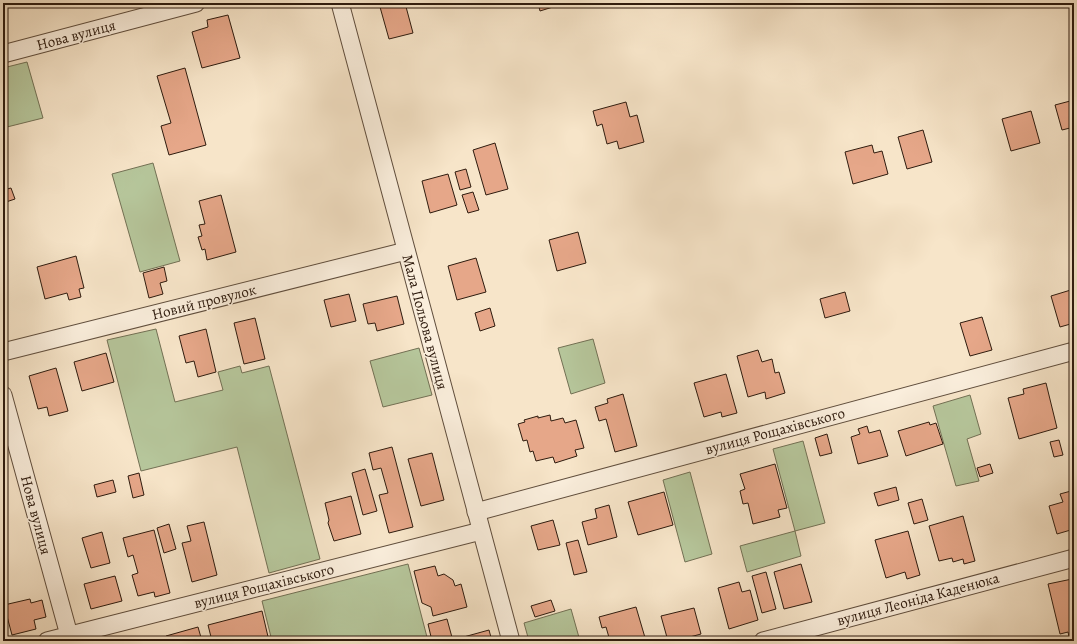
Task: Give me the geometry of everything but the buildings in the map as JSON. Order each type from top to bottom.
[{"type":"street","name":"Нова вулиця","points":[[3,54],[196,3]]},
{"type":"street","name":"Мала Польова вулиця","points":[[340,3],[511,641]]},
{"type":"street","name":"Новий провулок","points":[[3,352],[406,251]]},
{"type":"street","name":"вулиця Рощахівського","points":[[476,512],[1074,351]]},
{"type":"street","name":"Нова вулиця","points":[[3,395],[69,635]]},
{"type":"street","name":"вулиця Рощахівського","points":[[47,641],[481,531]]},
{"type":"street","name":"вулиця Леоніда Каденюка","points":[[763,641],[1074,558]]},
{"type":"green space","points":[[27,62],[43,118],[3,128],[3,68]]},
{"type":"green space","points":[[153,163],[180,261],[140,272],[112,174]]},
{"type":"green space","points":[[156,329],[175,402],[223,390],[218,372],[240,366],[242,373],[269,366],[320,559],[269,573],[237,447],[141,471],[107,340]]},
{"type":"green space","points":[[593,339],[605,383],[571,394],[558,348]]},
{"type":"green space","points":[[419,348],[432,395],[383,407],[370,361]]},
{"type":"green space","points":[[970,395],[981,434],[967,439],[979,481],[956,486],[933,406]]},
{"type":"green space","points":[[803,441],[825,523],[795,531],[773,449]]},
{"type":"green space","points":[[690,472],[712,554],[685,562],[663,480]]},
{"type":"green space","points":[[795,531],[801,556],[747,572],[740,546]]},
{"type":"green space","points":[[408,564],[428,641],[272,641],[262,601]]},
{"type":"green space","points":[[571,609],[580,641],[529,641],[524,623]]}]
